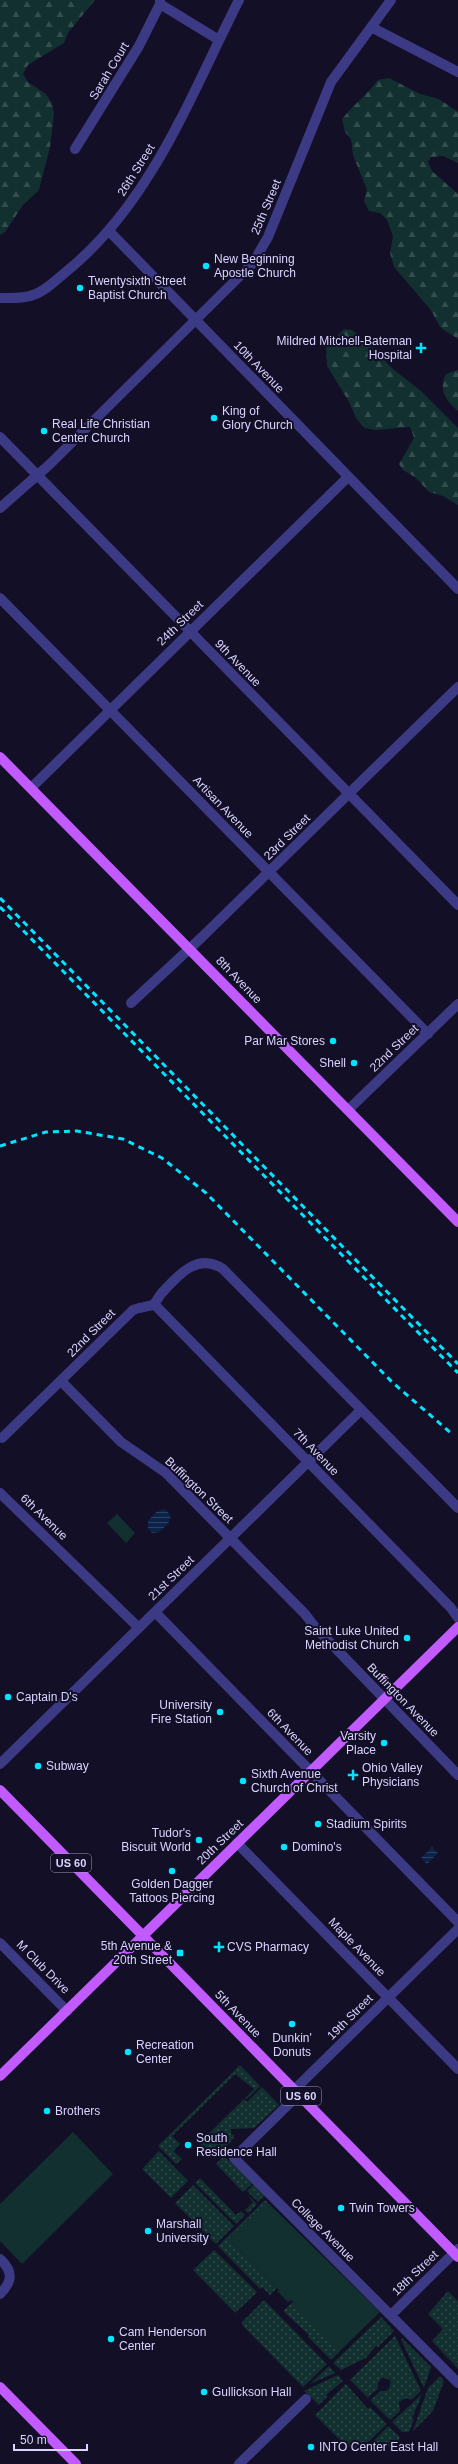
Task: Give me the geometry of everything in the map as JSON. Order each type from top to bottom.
[{"type":"main road","name":"8th Avenue","points":[[0,756],[458,1222]]},
{"type":"main road","name":"20th Street","points":[[0,2076],[458,1627]]},
{"type":"main road","name":"5th Avenue","points":[[0,1790],[457,2253]]},
{"type":"main road","points":[[0,2387],[76,2464]]},
{"type":"street","name":"26th Street","points":[[0,298],[28,299],[64,273],[110,231],[153,168],[239,0]]},
{"type":"street","name":"25th Street","points":[[0,508],[37,475],[249,268],[260,253],[331,82],[391,0]]},
{"type":"street","points":[[160,2],[219,40]]},
{"type":"street","name":"Sarah Court","points":[[75,149],[139,46],[160,2]]},
{"type":"street","points":[[371,27],[458,72]]},
{"type":"street","name":"10th Avenue","points":[[110,231],[458,589]]},
{"type":"street","name":"9th Avenue","points":[[0,437],[458,905]]},
{"type":"street","name":"24th Street","points":[[31,788],[348,477]]},
{"type":"street","name":"Artisan Avenue","points":[[0,598],[428,1034]]},
{"type":"street","name":"23rd Street","points":[[131,1003],[269,872],[458,687]]},
{"type":"street","name":"22nd Street","points":[[348,1110],[458,1004]]},
{"type":"street","points":[[154,1304],[165,1289],[193,1264],[205,1262],[223,1269],[458,1508]]},
{"type":"street","name":"22nd Street","points":[[2,1438],[133,1310],[154,1304]]},
{"type":"street","name":"7th Avenue","points":[[154,1304],[451,1608],[458,1618]]},
{"type":"street","name":"Buffington Street","points":[[61,1381],[121,1442],[166,1473],[230,1538]]},
{"type":"street","name":"21st Street","points":[[0,1764],[361,1410]]},
{"type":"street","name":"6th Avenue","points":[[0,1493],[138,1627]]},
{"type":"street","name":"Buffington Avenue","points":[[230,1538],[305,1614],[315,1628],[458,1775]]},
{"type":"street","name":"6th Avenue","points":[[155,1612],[458,1922]]},
{"type":"street","name":"Maple Avenue","points":[[237,1843],[458,2069]]},
{"type":"street","name":"19th Street","points":[[297,2092],[388,1997],[458,1929]]},
{"type":"street","name":"M Club Drive","points":[[0,1943],[67,2011]]},
{"type":"street","name":"College Avenue","points":[[297,2092],[234,2158],[458,2383]]},
{"type":"street","name":"18th Street","points":[[391,2315],[457,2253]]},
{"type":"street","points":[[0,2259],[9,2268],[11,2277],[0,2294]]},
{"type":"street","points":[[239,2464],[306,2400]]},
{"type":"green space","points":[[0,0],[95,0],[68,33],[64,43],[28,65],[23,74],[28,82],[46,94],[52,103],[54,114],[50,147],[39,190],[23,205],[5,232],[0,235]]},
{"type":"green space","points":[[389,78],[420,94],[439,99],[458,112],[458,163],[443,156],[431,157],[428,162],[432,171],[458,194],[458,339],[441,328],[430,309],[394,267],[390,253],[393,236],[387,220],[380,213],[369,211],[364,201],[367,190],[353,155],[351,139],[345,132],[342,119],[378,80]]},
{"type":"green space","points":[[344,329],[352,330],[363,339],[393,369],[421,391],[458,428],[458,505],[443,496],[429,492],[415,477],[403,470],[399,464],[414,438],[410,427],[376,430],[364,428],[356,418],[349,402],[327,366],[326,348]]},
{"type":"green space","points":[[458,370],[458,411],[444,394],[443,385],[446,374]]},
{"type":"green space","points":[[117,1514],[135,1533],[126,1543],[107,1523]]},
{"type":"green space","points":[[240,2065],[260,2086],[247,2099],[245,2098],[254,2089],[235,2074],[172,2136],[180,2144],[173,2151],[182,2159],[176,2164],[158,2146]]},
{"type":"green space","points":[[262,2087],[279,2105],[254,2128],[231,2129],[231,2135],[234,2135],[234,2138],[215,2158],[199,2143],[244,2099],[247,2102]]},
{"type":"green space","points":[[73,2132],[113,2174],[22,2264],[0,2241],[0,2204]]},
{"type":"green space","points":[[159,2151],[188,2181],[171,2198],[142,2169]]},
{"type":"green space","points":[[224,2156],[253,2183],[243,2192],[216,2164]]},
{"type":"green space","points":[[200,2178],[236,2215],[241,2211],[245,2215],[236,2224],[195,2183]]},
{"type":"green space","points":[[254,2184],[265,2195],[258,2202],[247,2191]]},
{"type":"green space","points":[[193,2185],[234,2226],[216,2244],[175,2203]]},
{"type":"green space","points":[[246,2193],[257,2204],[248,2213],[243,2209],[245,2210],[253,2202]]},
{"type":"green space","points":[[265,2200],[267,2202],[229,2239],[277,2288],[270,2295],[262,2287],[260,2289],[218,2246]]},
{"type":"green space","points":[[267,2202],[380,2312],[341,2350],[291,2300],[288,2302],[277,2291],[279,2290],[229,2239]]},
{"type":"green space","points":[[214,2250],[257,2292],[235,2313],[193,2270]]},
{"type":"green space","points":[[448,2291],[458,2301],[458,2369],[432,2341],[443,2329],[428,2314]]},
{"type":"green space","points":[[264,2300],[327,2364],[303,2387],[243,2326],[242,2322]]},
{"type":"green space","points":[[293,2302],[341,2350],[331,2360],[308,2337],[309,2335],[283,2311]]},
{"type":"green space","points":[[381,2317],[394,2331],[378,2347],[376,2346],[366,2358],[341,2370],[333,2363]]},
{"type":"green space","points":[[395,2336],[421,2391],[411,2400],[406,2398],[399,2402],[400,2411],[390,2420],[370,2400],[380,2392],[390,2390],[392,2383],[390,2379],[384,2377],[379,2379],[377,2388],[368,2398],[350,2380]]},
{"type":"green space","points":[[402,2338],[431,2367],[424,2388],[401,2340]]},
{"type":"green space","points":[[329,2366],[335,2373],[310,2384]]},
{"type":"green space","points":[[338,2375],[343,2381],[326,2395],[328,2396],[319,2405],[304,2391]]},
{"type":"green space","points":[[440,2376],[444,2381],[433,2411],[413,2431],[428,2388]]},
{"type":"green space","points":[[390,2380],[392,2383],[391,2388],[387,2391],[377,2395],[372,2399],[380,2391],[386,2391],[390,2387]]},
{"type":"green space","points":[[346,2384],[368,2409],[370,2407],[387,2424],[364,2446],[355,2450],[345,2445],[315,2415]]},
{"type":"green space","points":[[378,2384],[378,2389],[369,2396],[377,2388]]},
{"type":"green space","points":[[422,2394],[412,2418],[414,2419],[409,2432],[402,2432],[392,2422]]},
{"type":"green space","points":[[388,2426],[399,2436],[400,2447],[369,2446]]},
{"type":"water","points":[[165,1509],[171,1516],[168,1524],[159,1532],[152,1533],[148,1528],[148,1521],[156,1512]]},
{"type":"water","points":[[432,1847],[438,1853],[427,1864],[421,1858]]},
{"type":"railway","points":[[0,898],[458,1364]]},
{"type":"railway","points":[[0,907],[458,1373]]},
{"type":"railway","points":[[0,1146],[46,1132],[77,1131],[123,1139],[162,1158],[206,1193],[392,1382],[452,1434]]},
{"type":"place","name":"New Beginning Apostle Church","points":[[206,266]]},
{"type":"place","name":"Twentysixth Street Baptist Church","points":[[80,288]]},
{"type":"place","name":"Mildred Mitchell-Bateman Hospital","points":[[421,348]]},
{"type":"place","name":"King of Glory Church","points":[[214,418]]},
{"type":"place","name":"Real Life Christian Center Church","points":[[44,431]]},
{"type":"place","name":"Par Mar Stores","points":[[333,1041]]},
{"type":"place","name":"Shell","points":[[354,1063]]},
{"type":"place","name":"Saint Luke United Methodist Church","points":[[407,1638]]},
{"type":"place","name":"Captain D's","points":[[8,1697]]},
{"type":"place","name":"University Fire Station","points":[[220,1712]]},
{"type":"place","name":"Varsity Place","points":[[384,1743]]},
{"type":"place","name":"Subway","points":[[38,1766]]},
{"type":"place","name":"Ohio Valley Physicians","points":[[353,1775]]},
{"type":"place","name":"Sixth Avenue Church of Christ","points":[[243,1781]]},
{"type":"place","name":"Stadium Spirits","points":[[318,1824]]},
{"type":"place","name":"Tudor's Biscuit World","points":[[199,1840]]},
{"type":"place","name":"Domino's","points":[[284,1847]]},
{"type":"place","name":"Golden Dagger Tattoos Piercing","points":[[172,1871]]},
{"type":"place","name":"CVS Pharmacy","points":[[219,1947]]},
{"type":"place","name":"5th Avenue & 20th Street","points":[[180,1953]]},
{"type":"place","name":"Dunkin' Donuts","points":[[292,2024]]},
{"type":"place","name":"Recreation Center","points":[[128,2052]]},
{"type":"place","name":"Brothers","points":[[47,2111]]},
{"type":"place","name":"South Residence Hall","points":[[188,2145]]},
{"type":"place","name":"Twin Towers","points":[[341,2208]]},
{"type":"place","name":"Marshall University","points":[[148,2231]]},
{"type":"place","name":"Cam Henderson Center","points":[[111,2339]]},
{"type":"place","name":"Gullickson Hall","points":[[204,2392]]},
{"type":"place","name":"INTO Center East Hall","points":[[311,2447]]}]
